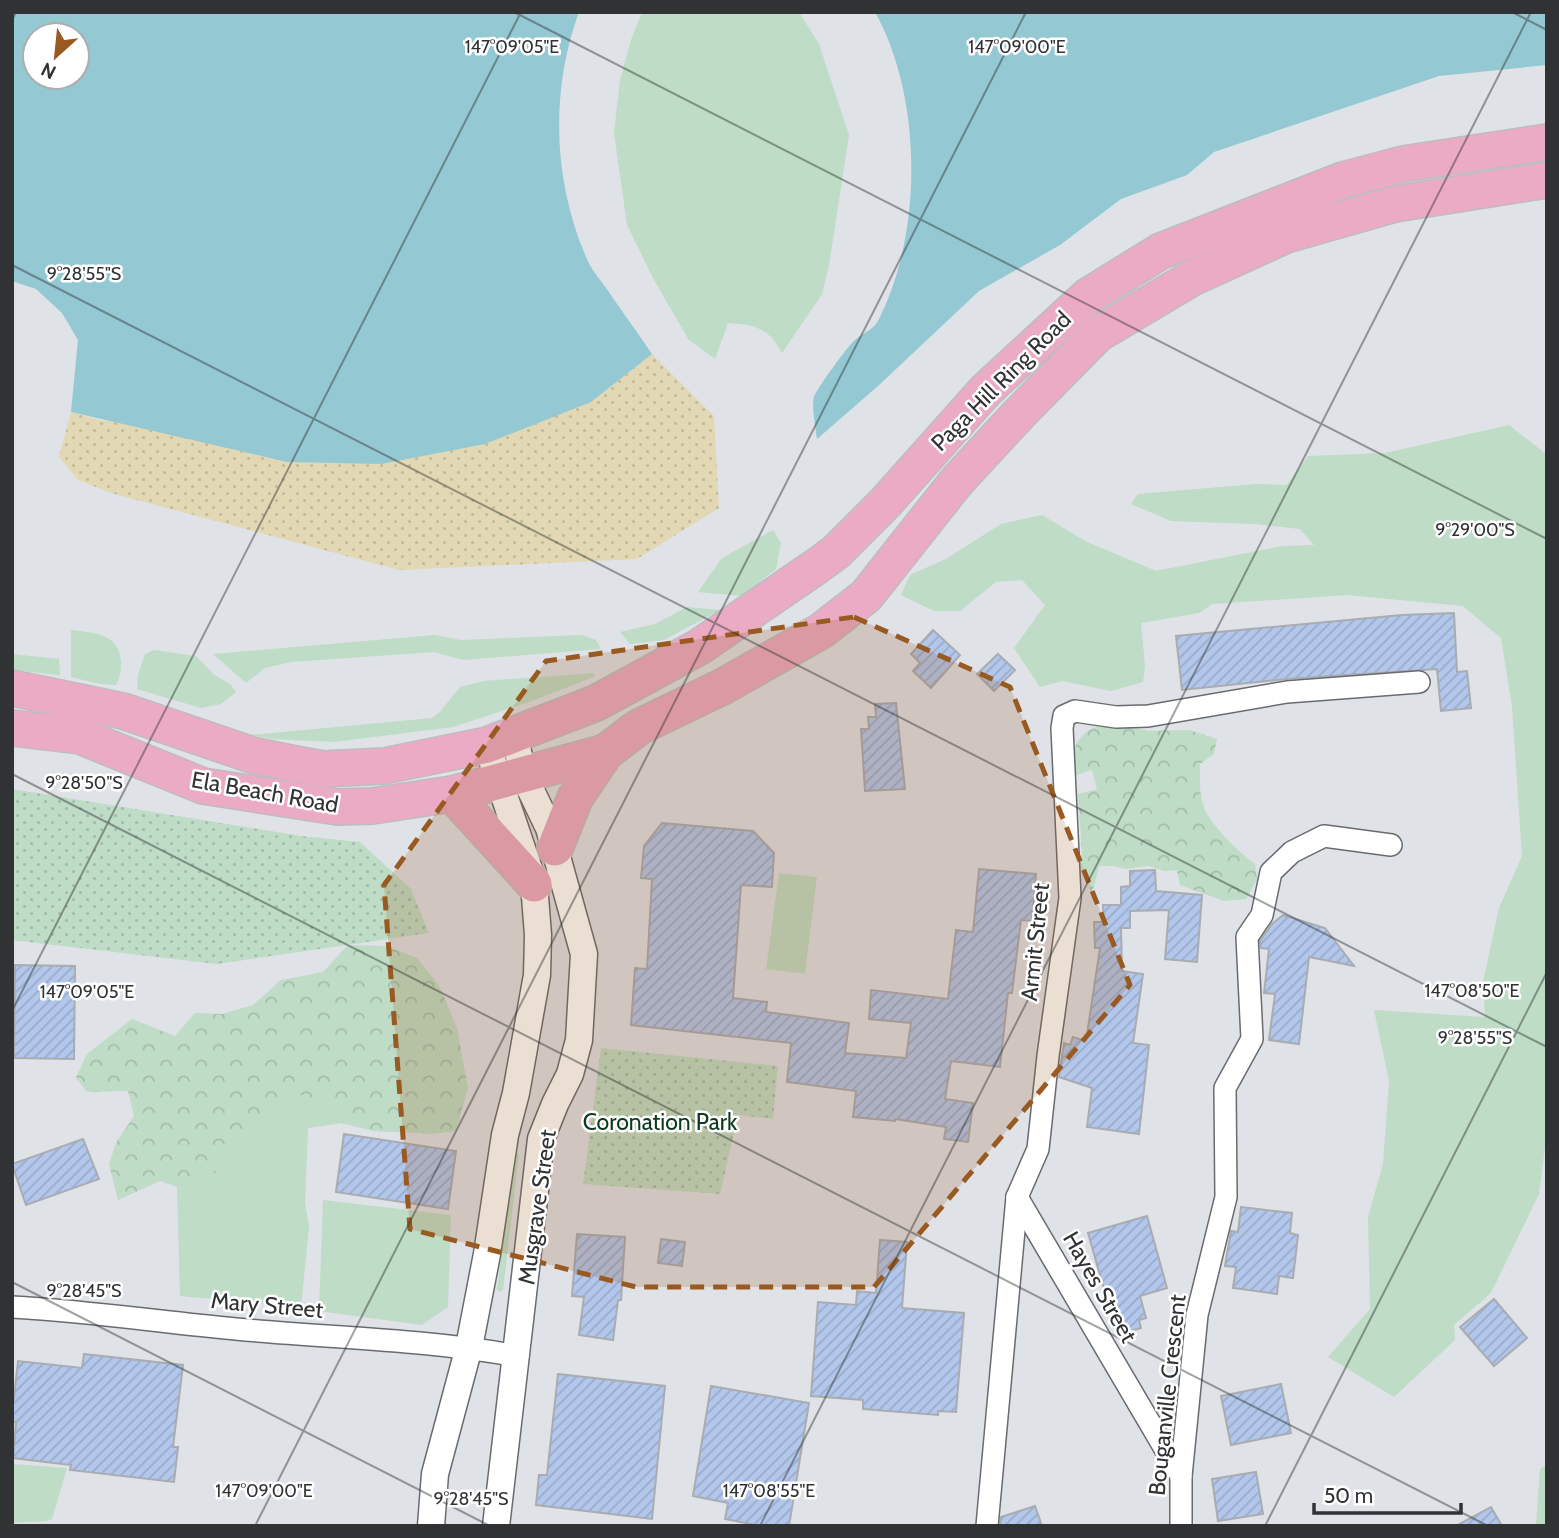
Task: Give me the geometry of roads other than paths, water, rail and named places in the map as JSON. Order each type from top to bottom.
[{"type":"highway","name":"Paga Hill Ring Road","points":[[500,741],[596,704],[668,666],[836,552],[886,502],[985,391],[1088,296],[1161,251],[1343,180],[1403,163],[1547,142]]},
{"type":"highway","name":"Paga Hill Ring Road","points":[[512,779],[615,745],[639,727],[722,687],[821,631],[866,596],[957,481],[1098,334],[1192,278],[1286,235],[1395,204],[1547,180]]},
{"type":"highway","points":[[836,552],[866,596]]},
{"type":"highway","name":"Ela Beach Road","points":[[12,688],[124,711],[252,755],[323,769],[384,766],[500,741]]},
{"type":"highway","name":"Ela Beach Road","points":[[12,728],[80,736],[203,786],[314,805],[372,806],[452,794],[512,779]]},
{"type":"highway","points":[[555,848],[575,798],[615,745]]},
{"type":"highway","points":[[452,794],[534,884]]},
{"type":"street","name":"Armit Street","points":[[987,1526],[1017,1198],[1038,1149],[1070,898],[1062,727],[1064,716],[1075,711],[1116,717],[1148,716],[1287,692],[1419,682]]},
{"type":"street","name":"Musgrave Street","points":[[431,1526],[435,1474],[469,1347],[487,1254],[505,1135],[516,1093],[537,975],[538,935],[534,884],[512,779],[500,741]]},
{"type":"street","name":"Musgrave Street","points":[[496,1526],[518,1356],[541,1139],[570,1074],[579,1040],[584,954],[550,828],[512,779]]},
{"type":"street","name":"Bouganville Crescent","points":[[1181,1526],[1181,1476],[1197,1315],[1226,1197],[1225,1088],[1252,1039],[1247,937],[1262,915],[1271,872],[1292,852],[1324,836],[1391,845]]},
{"type":"street","points":[[516,1093],[555,1104]]},
{"type":"street","name":"Hayes Street","points":[[1017,1198],[1181,1476]]},
{"type":"street","name":"Mary Street","points":[[12,1307],[78,1311],[235,1329],[469,1347],[518,1356]]},
{"type":"water","points":[[12,12],[579,12],[563,73],[560,104],[559,135],[567,197],[575,228],[590,265],[652,354],[591,402],[485,444],[381,464],[287,462],[71,412],[78,340],[62,313],[36,289],[12,281]]},
{"type":"water","points":[[875,12],[1547,12],[1547,65],[1439,76],[1214,152],[1187,175],[1121,199],[1060,245],[979,291],[817,439],[814,397],[850,345],[878,321],[893,286],[903,248],[909,208],[909,125],[902,84],[891,46]]},
{"type":"park label","name":"Coronation Park","points":[[660,1122]]}]
